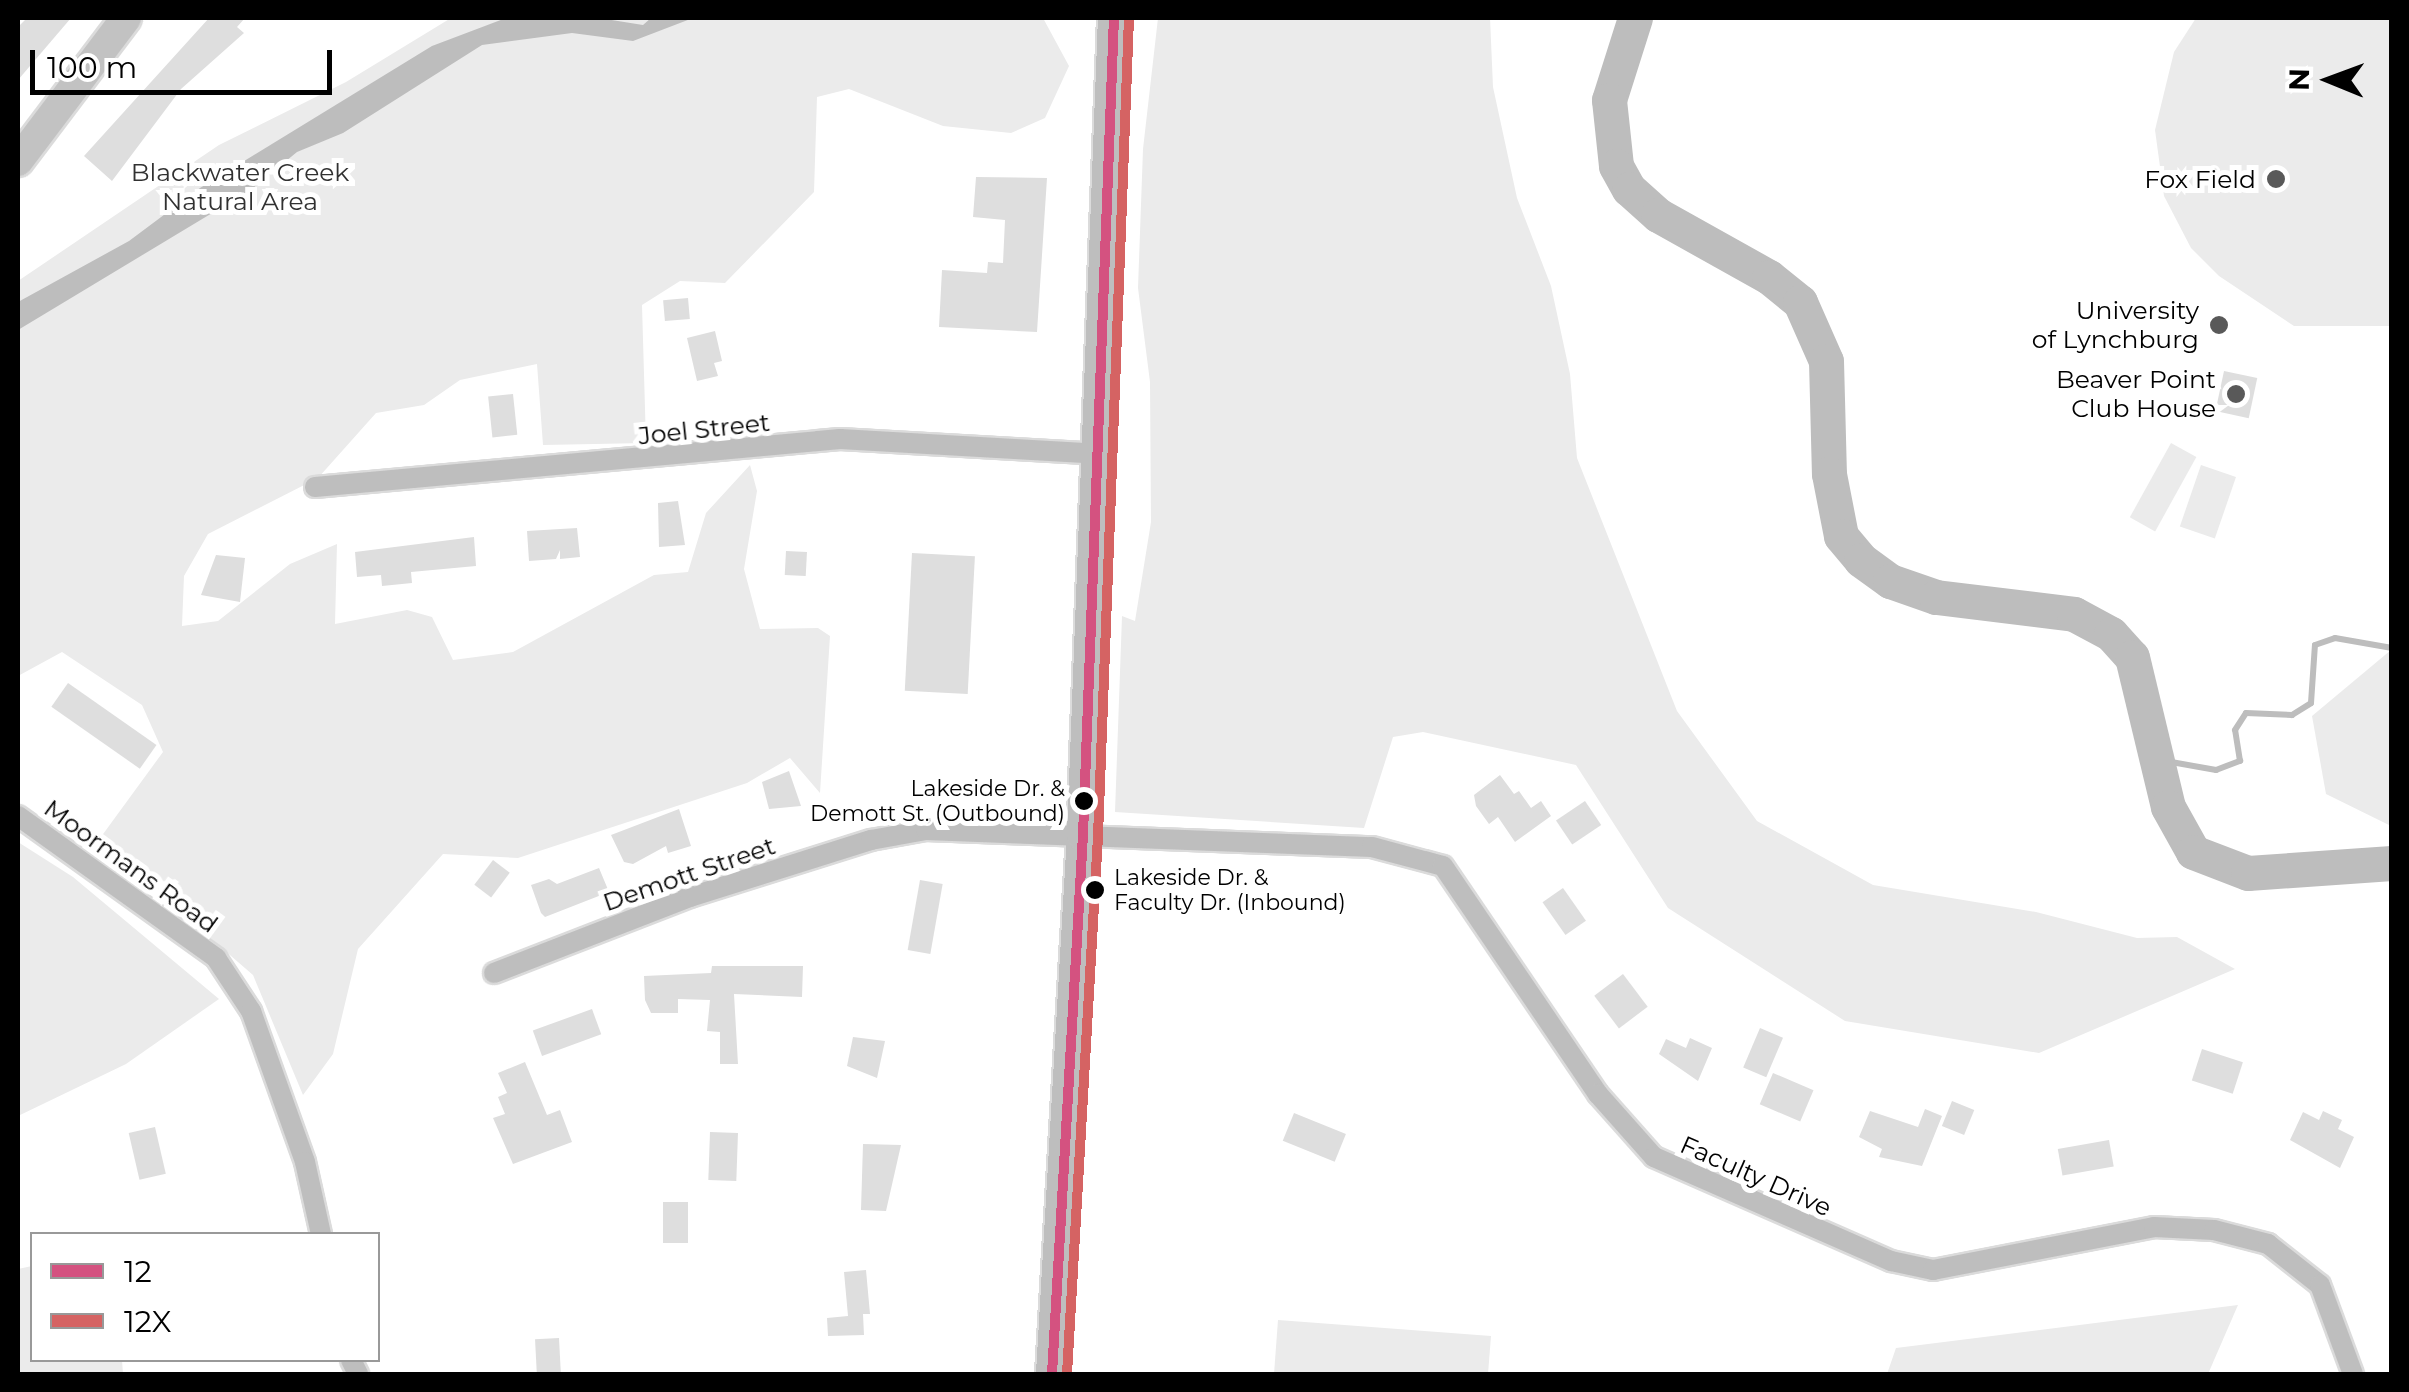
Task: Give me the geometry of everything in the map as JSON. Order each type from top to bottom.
[{"type":"main road","points":[[18,162],[126,18]]},
{"type":"main road","points":[[1052,1374],[1083,834],[1114,18]]},
{"type":"street","name":"Joel Street","points":[[315,487],[840,439],[1098,454]]},
{"type":"street","name":"Moormans Road","points":[[18,816],[216,958],[252,1011],[304,1162],[320,1232]]},
{"type":"street","name":"Demott Street","points":[[494,973],[690,897],[871,840],[926,830],[1083,834]]},
{"type":"street","name":"Faculty Drive","points":[[1083,834],[1372,847],[1442,866],[1598,1094],[1654,1157],[1891,1261],[1933,1270],[2154,1227],[2214,1230],[2268,1244],[2320,1285],[2353,1374]]},
{"type":"green space","name":"Blackwater Creek Natural Area","points":[[451,18],[1043,18],[1069,66],[1045,118],[1011,133],[943,126],[849,89],[817,97],[814,192],[725,283],[680,281],[642,305],[646,443],[543,445],[537,364],[460,380],[424,405],[376,413],[318,478],[208,534],[184,576],[182,626],[218,621],[290,564],[337,544],[335,624],[407,610],[432,617],[453,660],[513,652],[654,575],[688,572],[706,513],[750,465],[757,491],[744,569],[760,629],[818,628],[830,636],[820,793],[790,758],[747,783],[518,858],[443,854],[358,949],[333,1054],[303,1095],[253,975],[98,841],[163,752],[142,705],[62,652],[18,676],[18,281],[219,145],[346,82]]},
{"type":"green space","points":[[1158,18],[1490,18],[1493,87],[1517,198],[1551,286],[1570,374],[1577,458],[1677,711],[1757,821],[1873,885],[2036,912],[2137,938],[2177,937],[2235,969],[2039,1053],[1845,1021],[1668,908],[1576,765],[1423,732],[1393,737],[1364,828],[1115,812],[1122,616],[1135,621],[1151,522],[1150,382],[1138,288],[1143,149]]},
{"type":"green space","name":"Fox Field","points":[[2196,18],[2391,18],[2391,326],[2294,326],[2219,276],[2191,248],[2164,196],[2155,130],[2174,52]]},
{"type":"green space","points":[[2171,443],[2196,457],[2155,531],[2130,517]]},
{"type":"green space","points":[[2201,465],[2236,477],[2215,539],[2180,526]]},
{"type":"green space","points":[[2391,650],[2391,826],[2326,794],[2312,716]]},
{"type":"green space","points":[[18,842],[73,877],[219,999],[126,1064],[18,1116]]},
{"type":"green space","points":[[30,1266],[30,1362],[122,1362],[123,1374],[18,1374],[18,1269]]},
{"type":"green space","points":[[2238,1305],[2208,1374],[1887,1374],[1896,1348]]},
{"type":"green space","points":[[1278,1320],[1491,1336],[1488,1374],[1274,1374]]},
{"type":"shaded area","points":[[506,18],[599,18],[643,25],[651,18],[693,18],[633,41],[572,33],[482,45],[343,133],[297,152],[252,189],[18,330],[18,302],[129,241],[200,188],[432,46]]},
{"type":"building","points":[[27,18],[71,18],[18,80],[18,27]]},
{"type":"building","points":[[209,18],[245,18],[237,27],[244,33],[181,89],[112,181],[84,156]]},
{"type":"building","points":[[976,177],[1047,178],[1037,332],[939,327],[942,270],[987,273],[988,262],[1003,263],[1005,220],[973,217]]},
{"type":"building","points":[[688,298],[690,319],[665,321],[663,300]]},
{"type":"building","points":[[715,331],[722,361],[714,363],[718,376],[697,381],[687,338]]},
{"type":"building","name":"Beaver Point Club House","points":[[2224,371],[2257,378],[2249,418],[2215,411]]},
{"type":"building","points":[[513,394],[517,435],[492,437],[488,397]]},
{"type":"building","points":[[678,501],[685,545],[659,547],[658,503]]},
{"type":"building","points":[[577,528],[580,557],[560,559],[560,550],[556,559],[529,561],[527,531]]},
{"type":"building","points":[[474,537],[476,566],[411,572],[412,583],[382,586],[381,575],[357,577],[355,552]]},
{"type":"building","points":[[786,551],[807,552],[806,576],[785,575]]},
{"type":"building","points":[[912,553],[975,556],[968,694],[905,691]]},
{"type":"building","points":[[216,555],[245,558],[240,602],[201,595]]},
{"type":"building","points":[[68,683],[156,745],[140,769],[51,707]]},
{"type":"building","points":[[789,771],[801,806],[769,809],[762,782]]},
{"type":"building","points":[[1500,775],[1531,808],[1541,801],[1551,816],[1515,842],[1498,817],[1489,824],[1476,806],[1474,795]]},
{"type":"building","points":[[1585,801],[1601,825],[1572,845],[1556,821]]},
{"type":"building","points":[[679,809],[691,846],[668,853],[666,846],[633,864],[624,862],[611,835]]},
{"type":"building","points":[[493,860],[510,873],[491,897],[474,885]]},
{"type":"building","points":[[599,868],[609,892],[545,917],[541,913],[531,885],[549,879],[557,884]]},
{"type":"building","points":[[920,880],[943,884],[930,954],[908,950]]},
{"type":"building","points":[[1563,888],[1586,921],[1565,935],[1543,902]]},
{"type":"building","points":[[712,966],[803,966],[802,997],[734,994],[738,1064],[720,1064],[720,1032],[707,1031],[710,1000],[678,999],[678,1013],[651,1013],[645,1000],[644,976],[711,973]]},
{"type":"building","points":[[1623,974],[1648,1007],[1619,1028],[1594,996]]},
{"type":"building","points":[[592,1009],[601,1034],[542,1056],[533,1031]]},
{"type":"building","points":[[1760,1028],[1783,1038],[1766,1077],[1743,1068]]},
{"type":"building","points":[[853,1037],[885,1041],[877,1078],[847,1066]]},
{"type":"building","points":[[1690,1038],[1712,1048],[1698,1081],[1659,1054],[1666,1039],[1686,1048]]},
{"type":"building","points":[[2202,1049],[2243,1062],[2233,1094],[2192,1080]]},
{"type":"building","points":[[525,1062],[547,1115],[560,1110],[572,1142],[513,1164],[493,1118],[505,1114],[498,1097],[507,1093],[498,1073]]},
{"type":"building","points":[[1773,1073],[1814,1090],[1800,1121],[1760,1104]]},
{"type":"building","points":[[1952,1101],[1974,1110],[1964,1135],[1942,1126]]},
{"type":"building","points":[[1925,1109],[1942,1116],[1922,1166],[1879,1157],[1882,1149],[1859,1137],[1870,1111],[1918,1127]]},
{"type":"building","points":[[2323,1111],[2342,1120],[2338,1129],[2354,1137],[2340,1168],[2290,1140],[2303,1112],[2319,1120]]},
{"type":"building","points":[[1294,1113],[1346,1134],[1335,1162],[1283,1141]]},
{"type":"building","points":[[155,1127],[166,1174],[139,1180],[129,1133]]},
{"type":"building","points":[[710,1132],[738,1133],[736,1181],[708,1180]]},
{"type":"building","points":[[2109,1140],[2114,1167],[2062,1176],[2058,1149]]},
{"type":"building","points":[[863,1144],[901,1145],[886,1211],[861,1210]]},
{"type":"building","points":[[663,1202],[688,1202],[688,1243],[663,1243]]},
{"type":"building","points":[[866,1270],[870,1314],[863,1314],[864,1335],[828,1336],[827,1318],[848,1316],[844,1272]]},
{"type":"building","points":[[559,1338],[561,1374],[537,1374],[535,1339]]},
{"type":"waterway","points":[[1635,18],[1609,100],[1616,166],[1629,189],[1658,215],[1769,277],[1800,302],[1826,361],[1829,474],[1841,536],[1861,560],[1890,581],[1936,597],[2074,614],[2111,634],[2132,657],[2168,807],[2193,852],[2248,873],[2392,863]]},
{"type":"waterway","points":[[2160,760],[2216,770],[2240,761],[2235,730],[2246,713],[2292,715],[2311,703],[2315,645],[2335,638],[2392,648]]},
{"type":"transit line","name":"12","points":[[1052,1374],[1083,835],[1114,18]]},
{"type":"transit line","name":"12X","points":[[1067,1374],[1098,836],[1129,19]]},
{"type":"place","name":"Fox Field","points":[[2276,179]]},
{"type":"place","name":"University of Lynchburg","points":[[2219,325]]},
{"type":"place","name":"Beaver Point Club House","points":[[2236,394]]},
{"type":"place","name":"Lakeside Dr. & Demott St. (Outbound)","points":[[1084,801]]},
{"type":"place","name":"Lakeside Dr. & Faculty Dr. (Inbound)","points":[[1095,890]]}]
